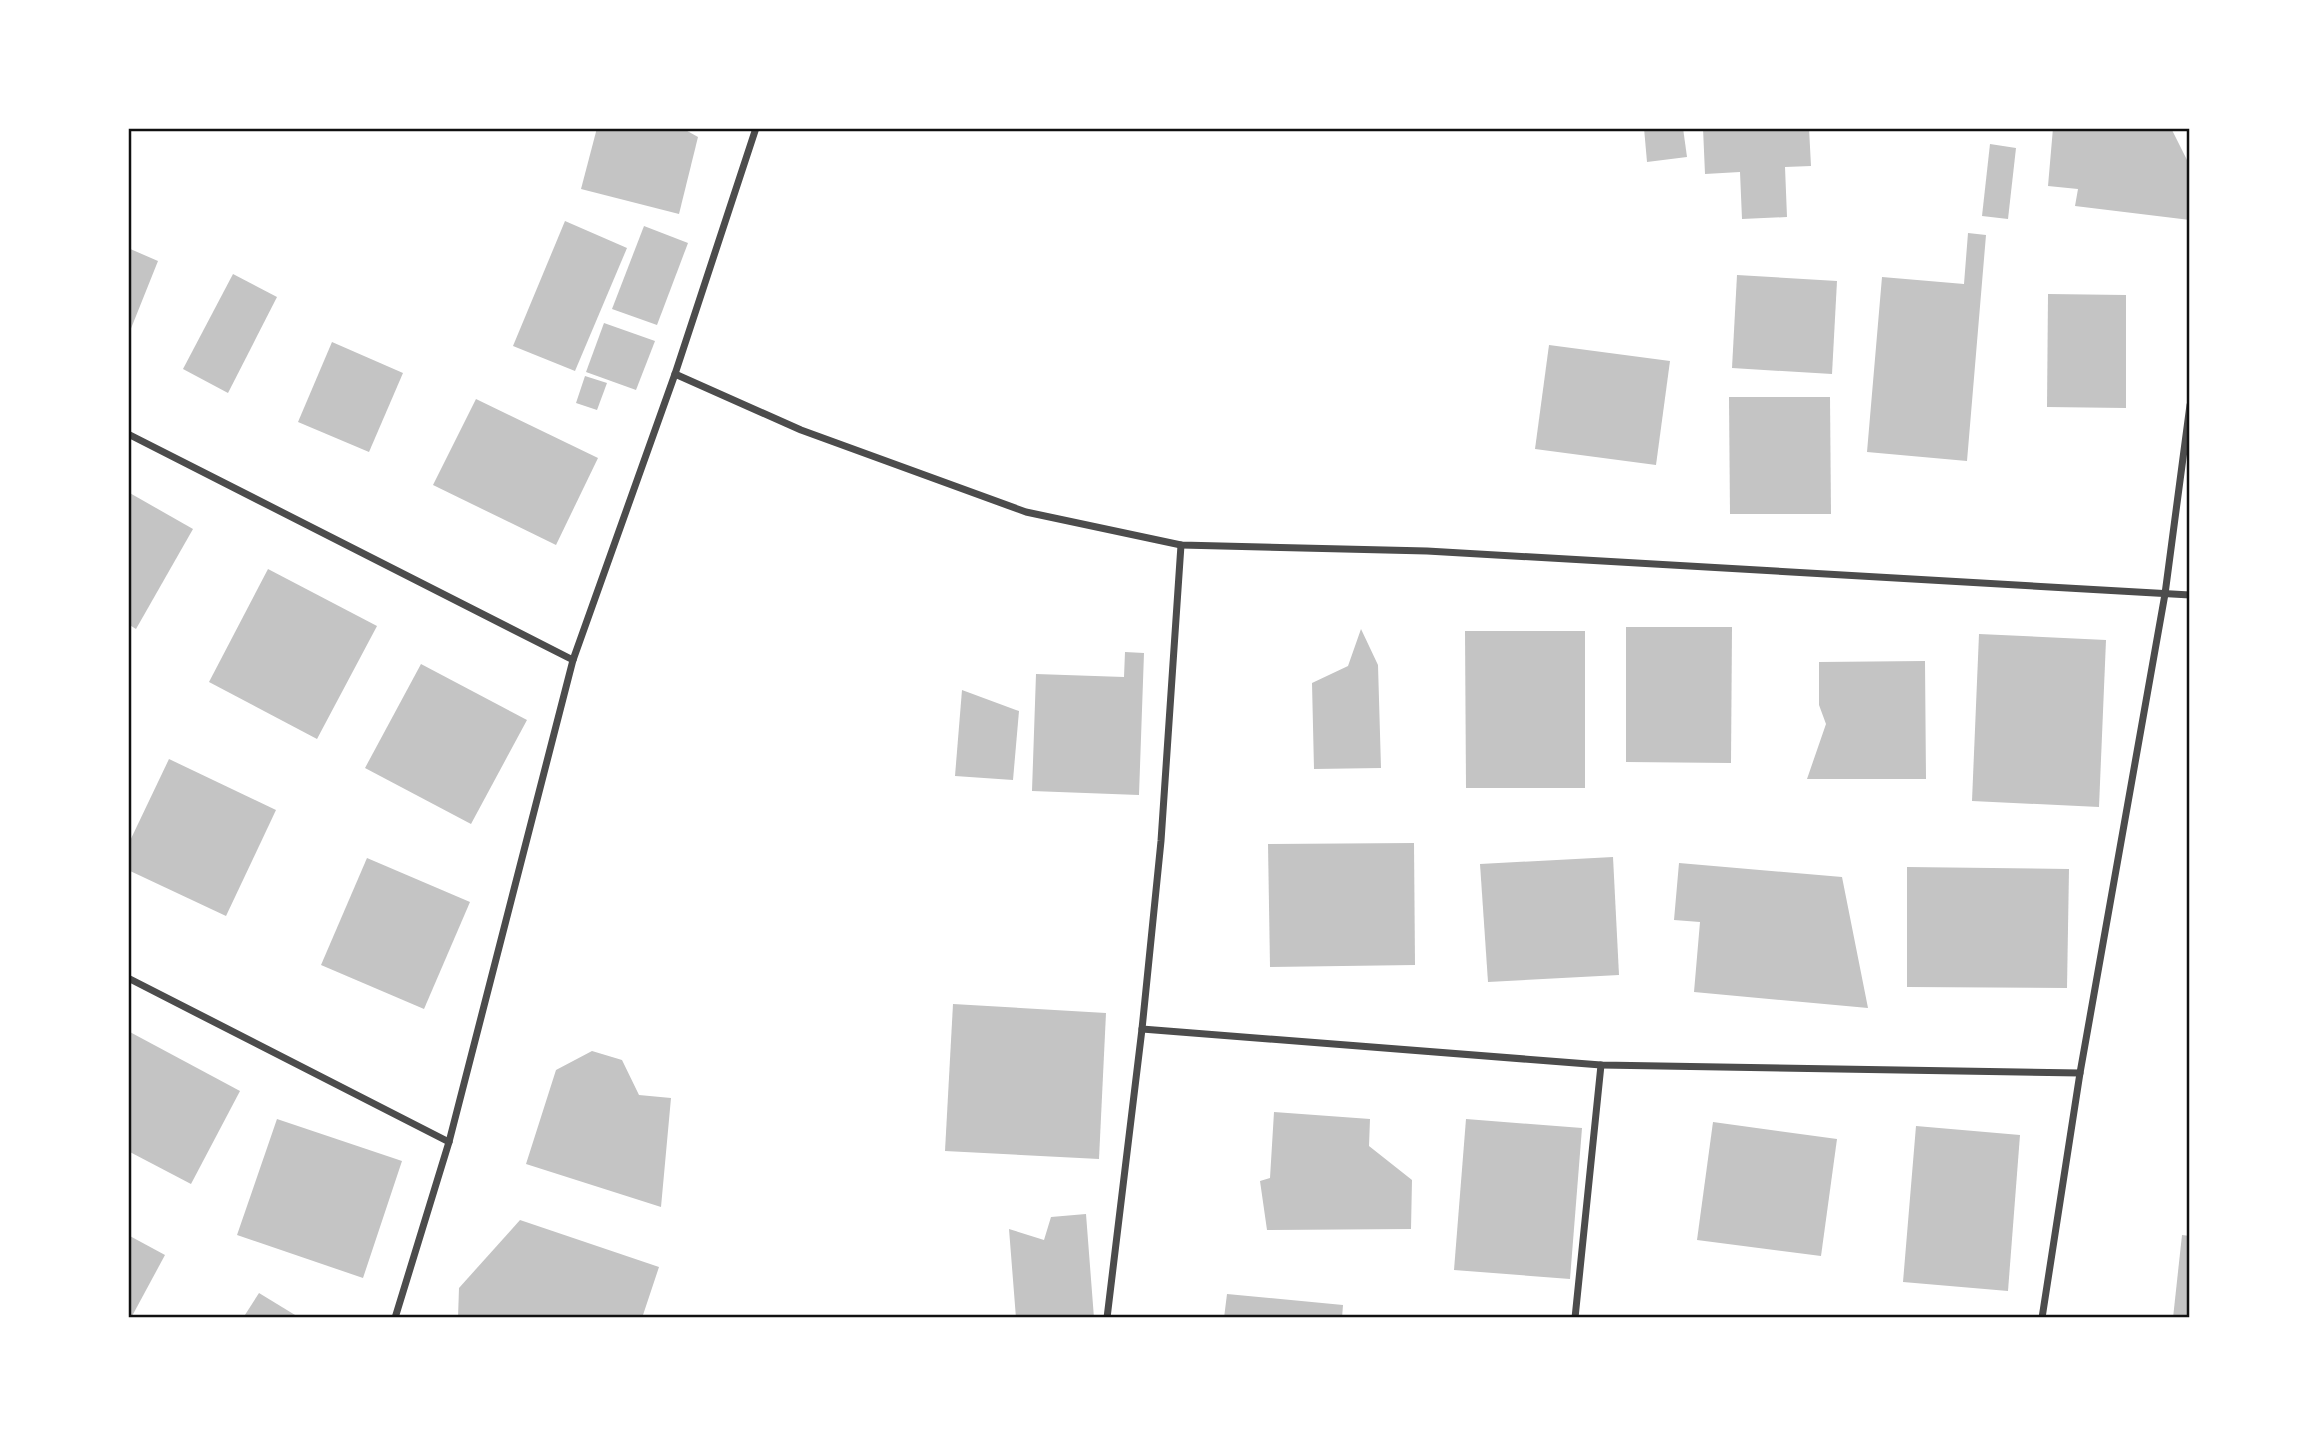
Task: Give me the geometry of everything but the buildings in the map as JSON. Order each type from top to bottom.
[{"type":"street","points":[[395,1318],[449,1142],[573,660],[675,374],[756,128]]},
{"type":"street","points":[[675,374],[802,430],[1026,512],[1181,545],[1427,551],[2190,595]]},
{"type":"street","points":[[2042,1318],[2080,1073],[2165,594],[2190,405]]},
{"type":"street","points":[[128,434],[573,660]]},
{"type":"street","points":[[1107,1318],[1142,1029],[1161,841],[1181,545]]},
{"type":"street","points":[[128,978],[449,1142]]},
{"type":"street","points":[[1142,1029],[1601,1065],[2080,1073]]},
{"type":"street","points":[[1575,1318],[1601,1065]]}]
